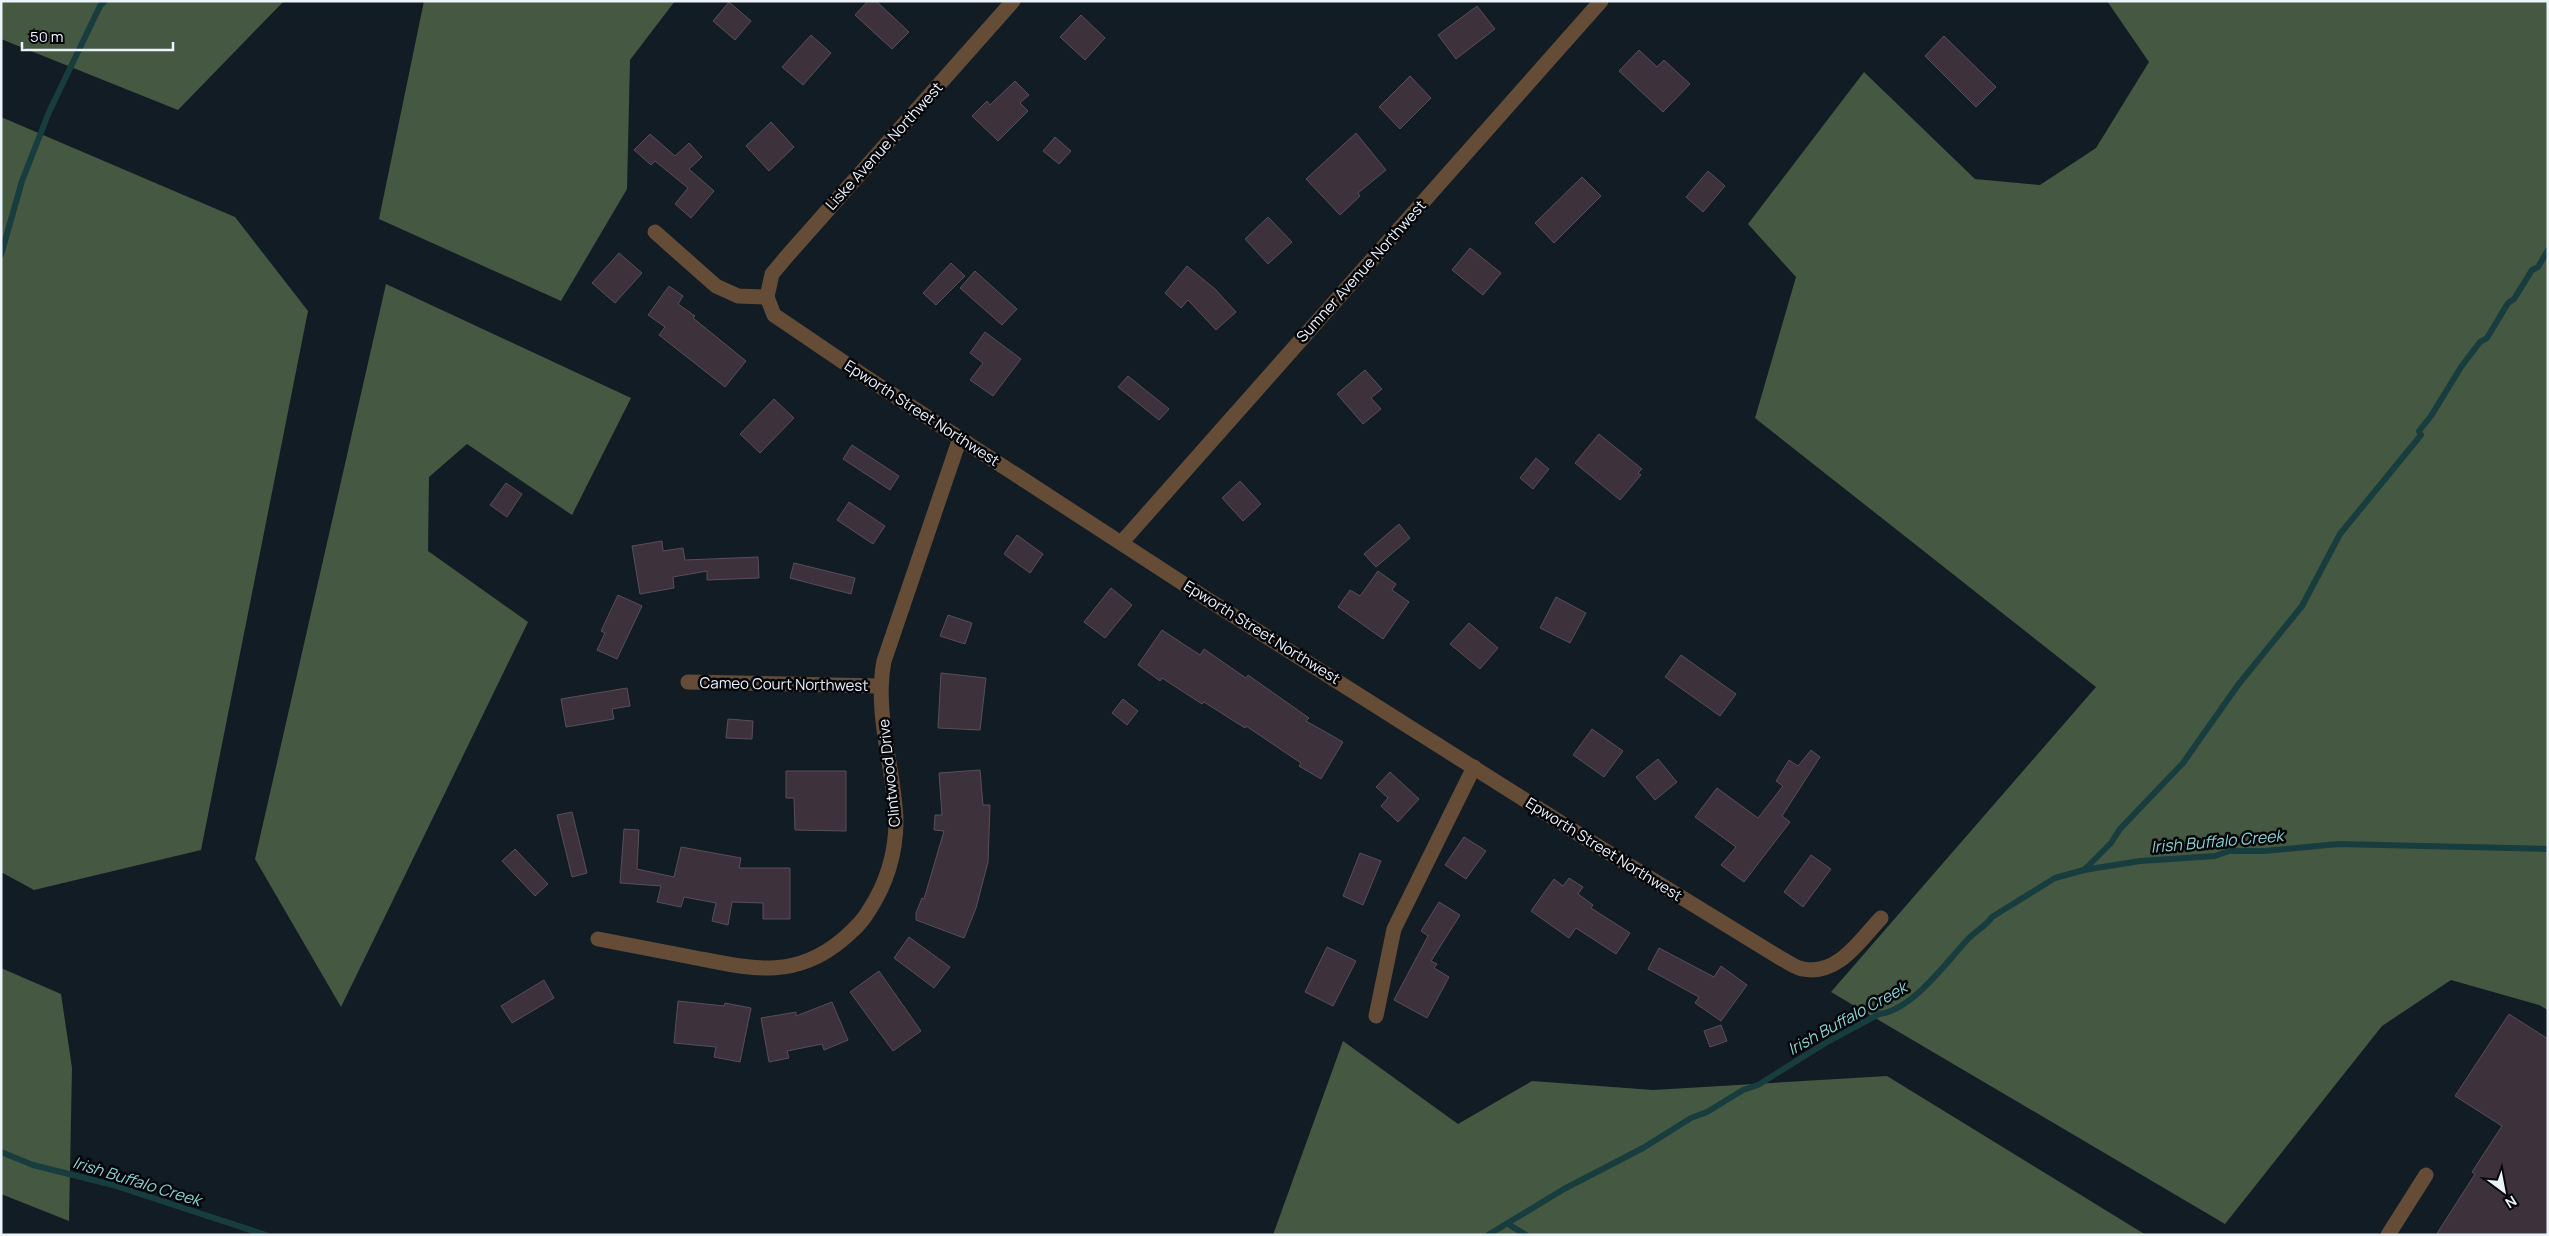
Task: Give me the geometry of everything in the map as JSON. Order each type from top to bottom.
[{"type":"street","name":"Liske Avenue Northwest","points":[[767,297],[772,274],[1013,1]]},
{"type":"street","name":"Sumner Avenue Northwest","points":[[1122,542],[1601,1]]},
{"type":"street","points":[[655,232],[716,286],[738,296],[767,297]]},
{"type":"street","name":"Epworth Street Northwest","points":[[767,297],[774,315],[1207,599],[1474,766],[1596,845],[1802,969],[1826,968],[1845,956],[1881,918]]},
{"type":"street","name":"Clintwood Drive","points":[[598,939],[747,968],[773,968],[811,961],[828,951],[860,924],[881,893],[893,853],[896,820],[880,686],[884,662],[960,438]]},
{"type":"street","name":"Cameo Court Northwest","points":[[688,682],[880,686]]},
{"type":"street","points":[[1376,1016],[1394,929],[1474,766]]},
{"type":"street","points":[[2388,1235],[2426,1175]]},
{"type":"green space","points":[[1,1],[284,1],[178,110],[1,39]]},
{"type":"green space","points":[[424,1],[675,1],[630,60],[627,189],[561,301],[379,219]]},
{"type":"green space","points":[[2107,1],[2548,1],[2548,1010],[2539,1005],[2451,980],[2382,1026],[2225,1224],[1831,992],[2096,687],[1755,418],[1796,277],[1748,224],[1864,72],[1975,179],[2040,185],[2096,148],[2149,62]]},
{"type":"green space","points":[[1,117],[235,217],[308,311],[201,850],[34,890],[1,872]]},
{"type":"green space","points":[[386,284],[631,398],[572,515],[467,444],[429,477],[428,551],[528,622],[341,1007],[255,859]]},
{"type":"green space","points":[[1,968],[61,994],[72,1068],[69,1221],[1,1194]]},
{"type":"green space","points":[[1343,1041],[1458,1124],[1532,1081],[1653,1090],[1887,1076],[2146,1235],[1273,1235]]},
{"type":"building","points":[[868,1],[876,1],[909,32],[892,49],[855,15]]},
{"type":"building","points":[[729,2],[751,21],[735,40],[713,21]]},
{"type":"building","points":[[1477,6],[1495,29],[1456,59],[1438,35]]},
{"type":"building","points":[[1081,15],[1105,38],[1085,60],[1060,37]]},
{"type":"building","points":[[811,35],[831,53],[803,85],[782,67]]},
{"type":"building","points":[[1944,36],[1996,87],[1976,107],[1925,56]]},
{"type":"building","points":[[1639,50],[1657,67],[1664,60],[1690,84],[1663,112],[1619,71]]},
{"type":"building","points":[[1410,76],[1431,98],[1400,129],[1379,107]]},
{"type":"building","points":[[1015,81],[1029,95],[1020,103],[1028,111],[998,141],[972,116],[987,101],[990,105]]},
{"type":"building","points":[[771,122],[794,147],[769,171],[746,146]]},
{"type":"building","points":[[1356,133],[1386,170],[1358,193],[1360,196],[1340,215],[1306,179]]},
{"type":"building","points":[[650,134],[675,156],[689,143],[702,157],[689,169],[714,191],[691,218],[675,204],[688,188],[655,161],[651,165],[634,150]]},
{"type":"building","points":[[1055,137],[1071,151],[1059,164],[1043,151]]},
{"type":"building","points":[[1708,171],[1725,186],[1703,212],[1686,197]]},
{"type":"building","points":[[1582,177],[1601,196],[1554,243],[1535,223]]},
{"type":"building","points":[[1268,217],[1292,242],[1268,264],[1245,239]]},
{"type":"building","points":[[1470,248],[1501,273],[1483,295],[1452,270]]},
{"type":"building","points":[[619,253],[642,273],[615,303],[592,283]]},
{"type":"building","points":[[951,263],[965,276],[936,305],[923,293]]},
{"type":"building","points":[[1187,266],[1215,289],[1236,312],[1216,330],[1188,300],[1181,308],[1165,293]]},
{"type":"building","points":[[975,271],[1017,309],[1002,325],[960,288]]},
{"type":"building","points":[[669,286],[683,296],[678,304],[695,316],[693,318],[746,361],[725,387],[659,335],[665,327],[648,315]]},
{"type":"building","points":[[985,332],[1021,359],[993,396],[970,380],[983,363],[970,353]]},
{"type":"building","points":[[1365,370],[1382,389],[1371,398],[1381,409],[1363,424],[1337,394]]},
{"type":"building","points":[[1128,376],[1169,409],[1159,420],[1118,387]]},
{"type":"building","points":[[774,399],[794,418],[760,453],[740,434]]},
{"type":"building","points":[[1599,434],[1642,469],[1638,473],[1641,475],[1620,500],[1575,463]]},
{"type":"building","points":[[852,445],[899,476],[890,490],[843,459]]},
{"type":"building","points":[[1536,458],[1549,469],[1533,489],[1520,478]]},
{"type":"building","points":[[1240,481],[1261,504],[1243,521],[1222,498]]},
{"type":"building","points":[[506,483],[522,494],[507,517],[490,505]]},
{"type":"building","points":[[849,502],[885,526],[873,544],[837,520]]},
{"type":"building","points":[[1399,524],[1410,538],[1376,567],[1364,554]]},
{"type":"building","points":[[1017,535],[1043,554],[1030,573],[1004,554]]},
{"type":"building","points":[[662,541],[663,551],[683,548],[685,560],[758,557],[759,578],[707,580],[707,571],[673,577],[674,588],[640,594],[632,546]]},
{"type":"building","points":[[794,563],[855,578],[851,594],[790,578]]},
{"type":"building","points":[[1378,571],[1396,584],[1392,590],[1409,602],[1383,639],[1338,607],[1350,590],[1360,596]]},
{"type":"building","points":[[1111,588],[1132,605],[1105,638],[1084,622]]},
{"type":"building","points":[[618,595],[642,606],[617,659],[597,650],[605,633],[601,631]]},
{"type":"building","points":[[1556,597],[1586,613],[1570,643],[1540,628]]},
{"type":"building","points":[[948,615],[972,623],[965,644],[940,636]]},
{"type":"building","points":[[1469,623],[1498,648],[1480,669],[1450,644]]},
{"type":"building","points":[[1162,630],[1200,655],[1204,649],[1246,678],[1248,675],[1309,718],[1306,721],[1343,742],[1321,779],[1299,766],[1301,763],[1246,726],[1245,728],[1204,702],[1202,704],[1162,678],[1160,681],[1138,665]]},
{"type":"building","points":[[1681,655],[1736,694],[1720,716],[1665,677]]},
{"type":"building","points":[[941,673],[986,678],[980,730],[938,728]]},
{"type":"building","points":[[627,688],[630,706],[612,709],[614,719],[566,727],[561,699]]},
{"type":"building","points":[[1123,699],[1138,711],[1127,725],[1112,713]]},
{"type":"building","points":[[728,719],[753,721],[752,739],[726,738]]},
{"type":"building","points":[[1592,729],[1623,751],[1604,777],[1573,755]]},
{"type":"building","points":[[1811,750],[1820,757],[1782,816],[1790,822],[1744,882],[1721,865],[1736,847],[1695,817],[1717,788],[1758,818],[1783,786],[1776,781],[1789,760],[1798,766]]},
{"type":"building","points":[[1658,759],[1677,782],[1655,800],[1636,777]]},
{"type":"building","points":[[980,770],[983,805],[990,805],[988,862],[976,908],[964,938],[916,920],[916,913],[922,898],[924,899],[944,831],[934,830],[935,815],[942,815],[939,773]]},
{"type":"building","points":[[786,771],[846,771],[846,831],[795,830],[794,798],[786,798]]},
{"type":"building","points":[[1390,772],[1419,799],[1398,822],[1381,806],[1388,798],[1376,787]]},
{"type":"building","points":[[572,812],[587,873],[572,877],[557,815]]},
{"type":"building","points":[[624,829],[639,830],[637,869],[674,877],[681,847],[741,858],[739,868],[790,868],[790,919],[763,919],[763,903],[732,902],[728,925],[712,921],[716,903],[684,897],[681,907],[657,902],[661,886],[620,883]]},
{"type":"building","points":[[1464,837],[1486,851],[1466,879],[1445,865]]},
{"type":"building","points":[[515,849],[548,884],[535,896],[502,861]]},
{"type":"building","points":[[1360,853],[1381,861],[1363,905],[1343,896]]},
{"type":"building","points":[[1811,855],[1831,869],[1803,907],[1784,892]]},
{"type":"building","points":[[1569,878],[1583,887],[1578,894],[1593,905],[1591,908],[1630,933],[1616,954],[1576,928],[1569,938],[1531,911],[1554,879],[1563,886]]},
{"type":"building","points":[[1439,902],[1460,915],[1431,961],[1437,964],[1434,968],[1449,977],[1427,1018],[1394,1000],[1428,936],[1421,931]]},
{"type":"building","points":[[909,937],[950,967],[934,988],[894,958]]},
{"type":"building","points":[[1327,947],[1356,961],[1333,1006],[1305,992]]},
{"type":"building","points":[[1659,948],[1714,977],[1721,966],[1747,985],[1721,1021],[1695,1003],[1699,997],[1648,969]]},
{"type":"building","points":[[879,971],[921,1031],[893,1051],[850,992]]},
{"type":"building","points":[[544,980],[554,998],[512,1023],[501,1006]]},
{"type":"building","points":[[678,1001],[724,1006],[725,1003],[751,1008],[740,1062],[714,1057],[716,1047],[674,1043]]},
{"type":"building","points":[[832,1002],[848,1040],[824,1050],[822,1044],[787,1051],[789,1058],[769,1062],[761,1018],[796,1012],[796,1016]]},
{"type":"building","points":[[2509,1014],[2548,1039],[2548,1235],[2436,1235],[2475,1174],[2472,1172],[2502,1126],[2455,1096]]},
{"type":"building","points":[[1721,1025],[1727,1041],[1710,1047],[1704,1031]]},
{"type":"waterway","points":[[1,255],[22,181],[49,112],[100,6],[105,1]]},
{"type":"waterway","points":[[2084,870],[2183,763],[2238,685],[2302,606],[2340,534],[2421,435],[2419,431],[2431,416],[2461,367],[2480,342],[2487,338],[2508,303],[2514,299],[2532,270],[2538,267],[2548,250]]},
{"type":"waterway","name":"Irish Buffalo Creek","points":[[1488,1235],[1564,1189],[1643,1148],[1691,1118],[1707,1112],[1743,1090],[1758,1085],[1827,1042],[1879,1014],[1891,1011],[1904,1004],[1916,995],[1969,938],[1992,917],[2055,878],[2084,870],[2140,861],[2215,856],[2229,851],[2264,851],[2338,844],[2548,849]]},
{"type":"waterway","name":"Irish Buffalo Creek","points":[[1,1152],[33,1165],[113,1185],[266,1235]]},
{"type":"waterway","points":[[1508,1224],[1526,1235]]}]
